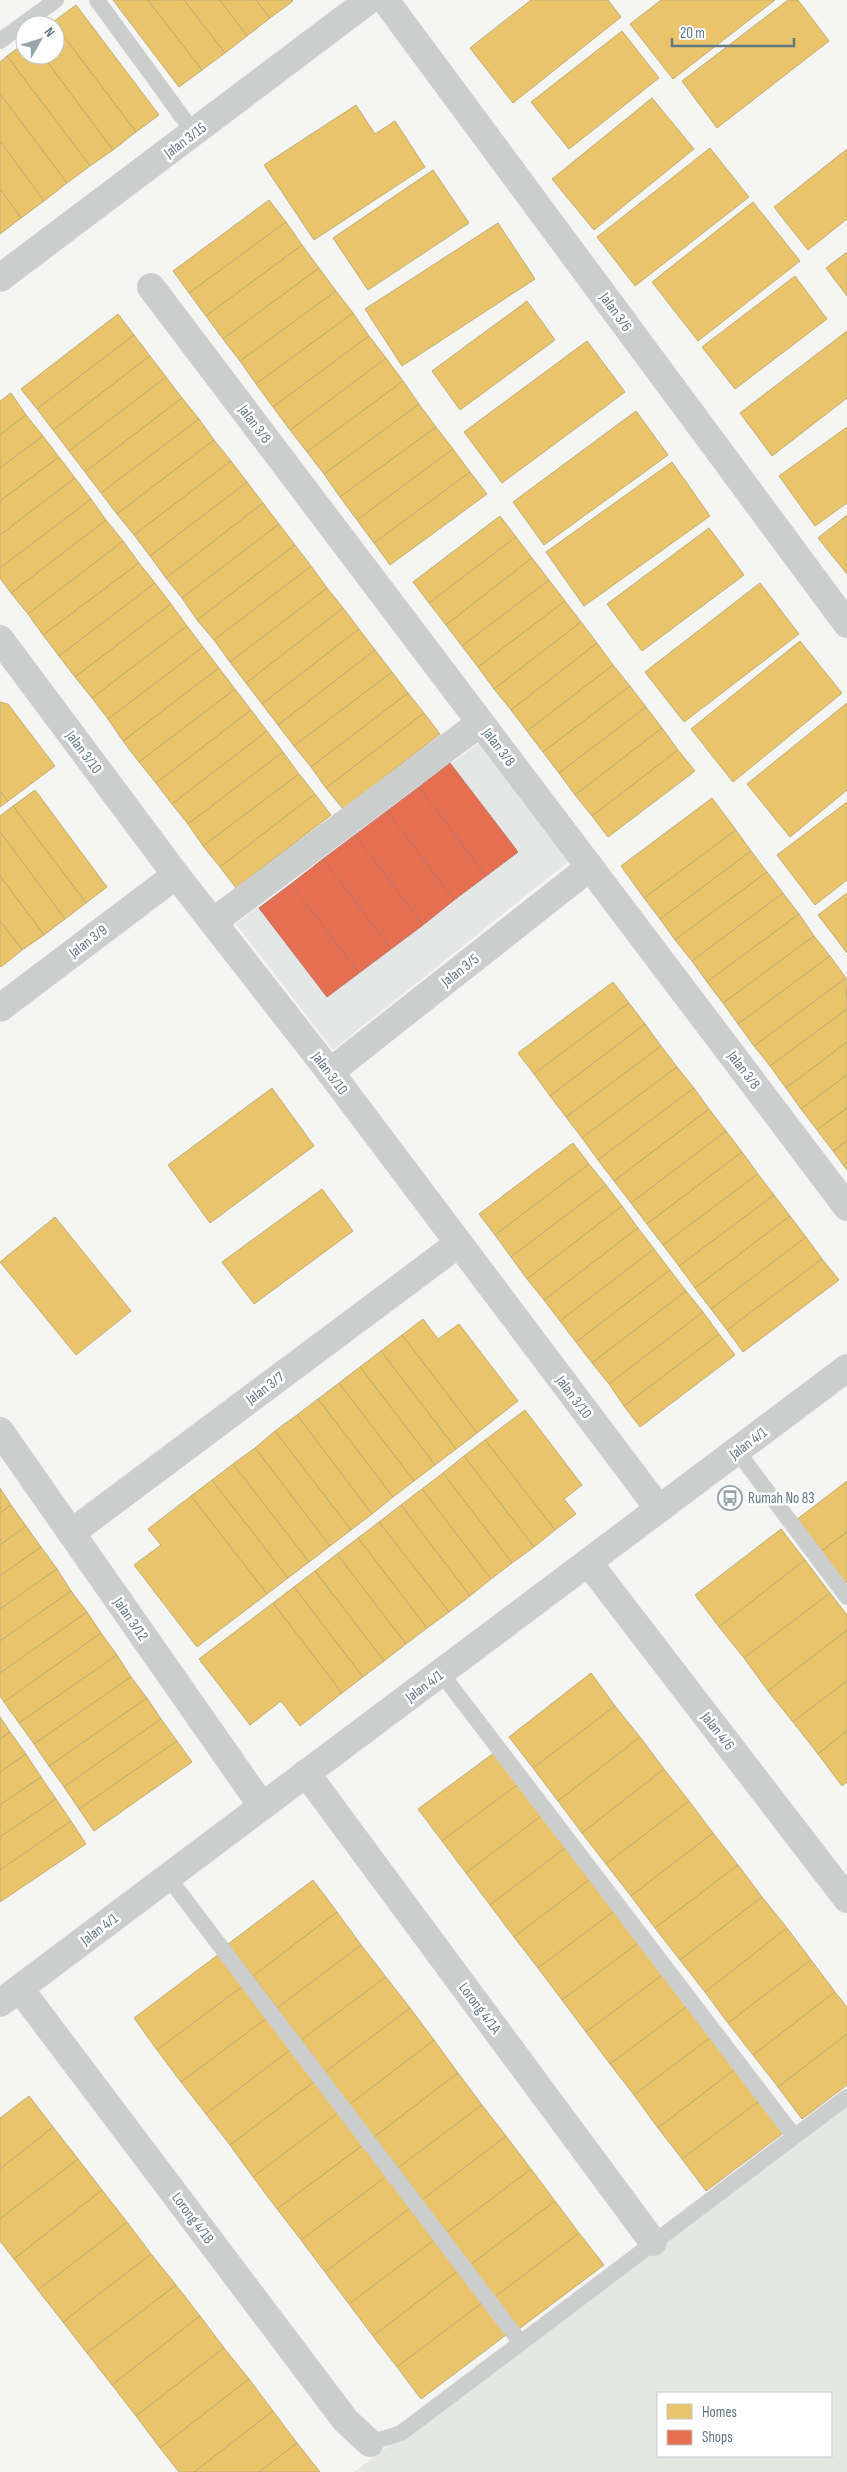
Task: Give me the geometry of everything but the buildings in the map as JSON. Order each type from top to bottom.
[{"type":"street","name":"Jalan 3/15","points":[[0,278],[369,0]]},
{"type":"street","name":"Jalan 3/6","points":[[386,0],[847,624]]},
{"type":"street","name":"Jalan 3/8","points":[[151,287],[847,1207]]},
{"type":"street","name":"Jalan 3/10","points":[[0,639],[176,874],[330,1072],[659,1509]]},
{"type":"street","points":[[214,922],[480,723]]},
{"type":"street","name":"Jalan 3/5","points":[[330,1072],[590,867]]},
{"type":"street","name":"Jalan 3/9","points":[[0,1008],[176,874]]},
{"type":"street","name":"Jalan 3/7","points":[[71,1533],[458,1244]]},
{"type":"street","name":"Jalan 4/1","points":[[6,1996],[168,1877],[847,1368]]},
{"type":"street","name":"Jalan 3/12","points":[[0,1431],[262,1806]]},
{"type":"street","name":"Jalan 4/6","points":[[588,1562],[847,1899]]},
{"type":"street","name":"Lorong 4/1A","points":[[306,1773],[653,2242]]},
{"type":"street","name":"Lorong 4/1B","points":[[6,1996],[346,2421],[370,2443]]},
{"type":"lane","points":[[0,41],[56,0]]},
{"type":"lane","points":[[97,0],[194,133]]},
{"type":"lane","points":[[737,1451],[847,1597]]},
{"type":"lane","points":[[441,1673],[794,2136]]},
{"type":"lane","points":[[168,1877],[520,2343]]},
{"type":"lane","points":[[370,2443],[401,2433],[847,2096]]},
{"type":"shaded area","points":[[479,743],[569,861],[333,1050],[236,924]]},
{"type":"shaded area","points":[[847,2102],[847,2472],[354,2472]]},
{"type":"place","name":"Rumah No 83","points":[[730,1498]]}]
